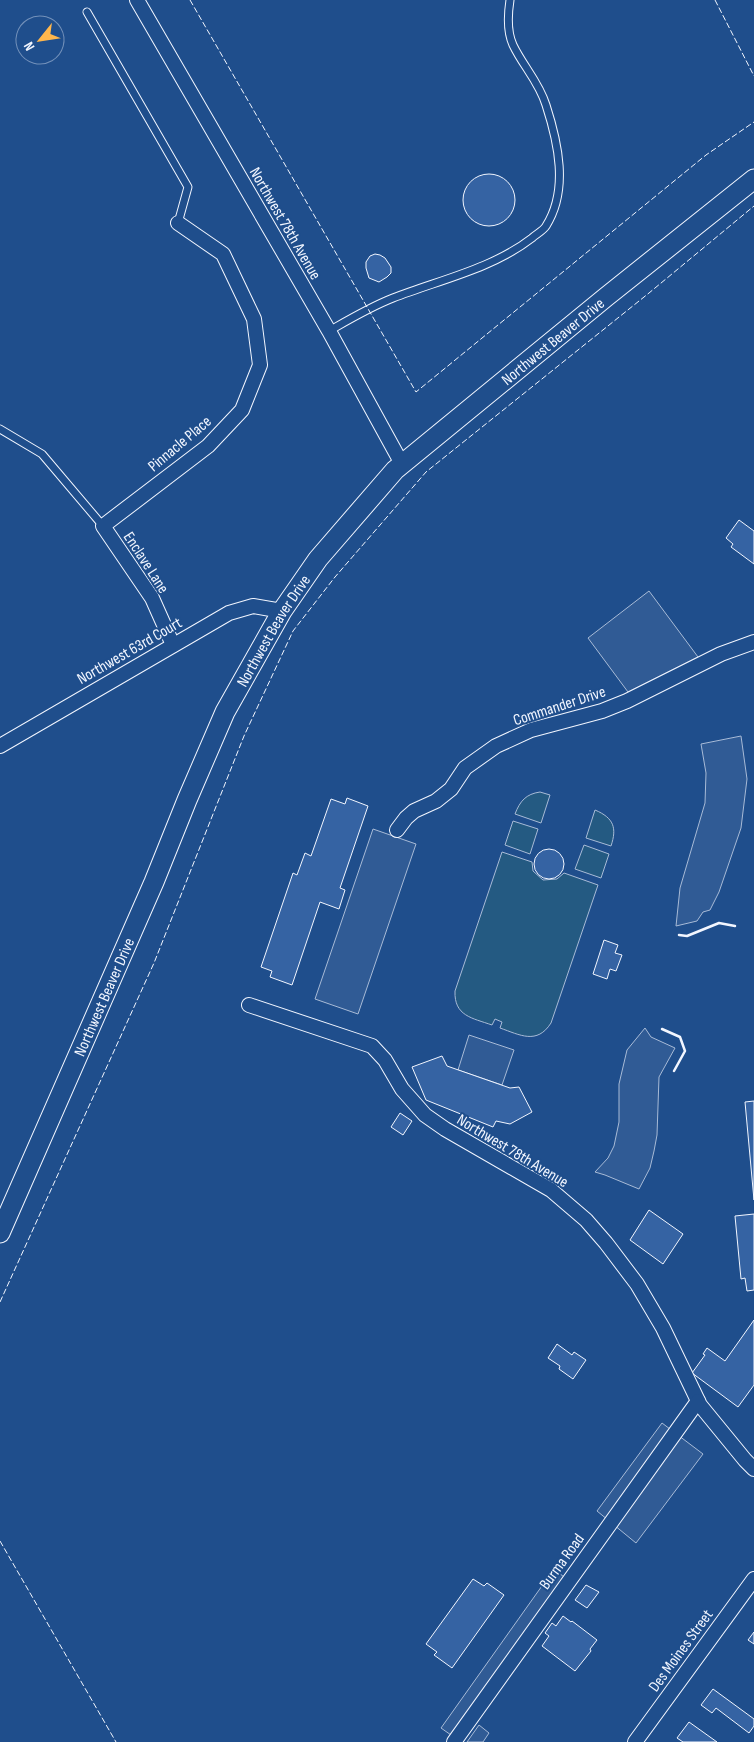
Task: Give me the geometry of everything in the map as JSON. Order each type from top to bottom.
[{"type":"main road","name":"Northwest Beaver Drive","points":[[0,1233],[154,882],[225,712],[282,611],[323,553],[350,520],[402,464],[754,179]]},
{"type":"street","name":"Northwest 78th Avenue","points":[[137,0],[329,331],[402,464]]},
{"type":"street","name":"Pinnacle Place","points":[[103,526],[208,446],[242,410],[260,365],[254,319],[223,254],[178,223]]},
{"type":"street","name":"Enclave Lane","points":[[103,526],[152,598],[173,645]]},
{"type":"street","name":"Northwest 63rd Court","points":[[0,746],[229,613],[253,606],[282,611]]},
{"type":"street","name":"Commander Drive","points":[[397,830],[414,811],[436,801],[451,789],[465,768],[496,746],[531,730],[602,711],[627,701],[721,654],[754,642]]},
{"type":"street","name":"Northwest 78th Avenue","points":[[249,1005],[372,1046],[385,1060],[402,1089],[425,1115],[445,1129],[551,1190],[586,1220],[637,1284],[663,1328],[698,1401],[724,1436],[754,1469]]},
{"type":"street","name":"Burma Road","points":[[454,1742],[698,1401]]},
{"type":"street","name":"Des Moines Street","points":[[635,1742],[754,1579]]},
{"type":"lane","points":[[329,331],[375,306],[476,268],[524,244],[544,228],[552,214],[558,195],[558,154],[554,128],[544,98],[532,74],[512,44],[509,23],[510,0]]},
{"type":"lane","points":[[88,12],[188,187],[178,223]]},
{"type":"lane","points":[[0,429],[42,454],[103,526]]},
{"type":"shaded area","points":[[649,591],[698,657],[628,692],[588,638]]},
{"type":"shaded area","points":[[741,736],[747,779],[741,828],[719,892],[710,910],[703,912],[697,921],[676,926],[680,888],[705,803],[706,773],[701,744]]},
{"type":"shaded area","points":[[540,792],[550,795],[541,823],[515,814],[524,799],[531,794]]},
{"type":"shaded area","points":[[595,810],[606,816],[612,824],[614,834],[611,846],[586,838]]},
{"type":"shaded area","points":[[513,821],[538,829],[530,854],[505,845]]},
{"type":"shaded area","points":[[373,829],[416,844],[358,1014],[315,999]]},
{"type":"shaded area","points":[[584,845],[609,854],[601,878],[575,869]]},
{"type":"shaded area","points":[[502,852],[532,862],[533,871],[543,880],[557,879],[564,873],[598,885],[551,1023],[546,1030],[534,1036],[521,1035],[500,1028],[502,1022],[495,1019],[492,1025],[471,1018],[461,1011],[455,999],[455,991]]},
{"type":"shaded area","points":[[645,1028],[651,1037],[675,1048],[659,1077],[657,1135],[650,1168],[639,1189],[595,1172],[608,1158],[614,1146],[619,1122],[619,1084],[627,1050]]},
{"type":"shaded area","points":[[469,1035],[514,1050],[502,1085],[458,1070]]},
{"type":"shaded area","points":[[662,1423],[703,1454],[636,1543],[597,1511]]},
{"type":"shaded area","points":[[554,1569],[564,1577],[451,1735],[441,1728]]},
{"type":"shaded area","points":[[479,1725],[489,1733],[483,1742],[467,1742]]},
{"type":"building","points":[[484,174],[494,174],[503,178],[511,186],[515,200],[511,214],[503,222],[494,226],[484,226],[475,222],[467,214],[463,205],[463,195],[467,186],[475,178]]},
{"type":"building","points":[[375,254],[385,258],[391,267],[391,273],[379,282],[369,278],[366,268],[366,262],[370,256]]},
{"type":"building","points":[[739,520],[754,531],[754,564],[731,547],[733,544],[726,538]]},
{"type":"building","points":[[347,798],[368,806],[340,888],[345,890],[339,909],[320,902],[292,985],[270,977],[272,971],[261,967],[293,873],[297,875],[305,853],[311,856],[331,799],[345,804]]},
{"type":"building","points":[[549,849],[560,853],[564,864],[560,875],[549,879],[538,875],[534,864],[538,853]]},
{"type":"building","points":[[604,940],[618,945],[615,953],[622,955],[616,971],[610,969],[607,979],[593,974]]},
{"type":"building","points":[[442,1056],[447,1066],[510,1088],[519,1087],[532,1112],[510,1124],[496,1121],[493,1127],[426,1100],[412,1067]]},
{"type":"building","points":[[754,1101],[754,1200],[745,1102]]},
{"type":"building","points":[[400,1113],[412,1121],[403,1135],[391,1127]]},
{"type":"building","points":[[649,1210],[683,1234],[663,1264],[630,1240]]},
{"type":"building","points":[[754,1214],[754,1290],[747,1291],[745,1278],[741,1279],[735,1216]]},
{"type":"building","points":[[754,1320],[754,1385],[738,1407],[692,1373],[705,1355],[703,1354],[707,1348],[725,1361]]},
{"type":"building","points":[[557,1344],[572,1355],[574,1352],[586,1360],[573,1379],[559,1369],[560,1366],[548,1358]]},
{"type":"building","points":[[473,1579],[484,1586],[487,1583],[504,1595],[452,1668],[434,1655],[437,1652],[426,1644]]},
{"type":"building","points":[[586,1585],[599,1592],[587,1608],[575,1600]]},
{"type":"building","points":[[563,1616],[597,1640],[575,1671],[542,1646],[549,1636],[545,1633],[552,1623],[556,1626]]},
{"type":"building","points":[[754,1632],[754,1644],[748,1640]]},
{"type":"building","points":[[713,1689],[754,1719],[754,1726],[749,1733],[716,1708],[712,1713],[701,1705]]},
{"type":"building","points":[[689,1722],[717,1742],[683,1742],[677,1738]]},
{"type":"fence","points":[[190,0],[416,392],[706,155],[754,122]]},
{"type":"fence","points":[[715,0],[754,76]]},
{"type":"fence","points":[[0,1302],[154,963],[244,736],[293,631],[335,577],[426,472],[754,206]]},
{"type":"fence","points":[[0,1541],[116,1742]]},
{"type":"wall","points":[[679,935],[687,936],[719,923],[735,926]]},
{"type":"wall","points":[[662,1029],[680,1037],[685,1051],[674,1071]]}]
